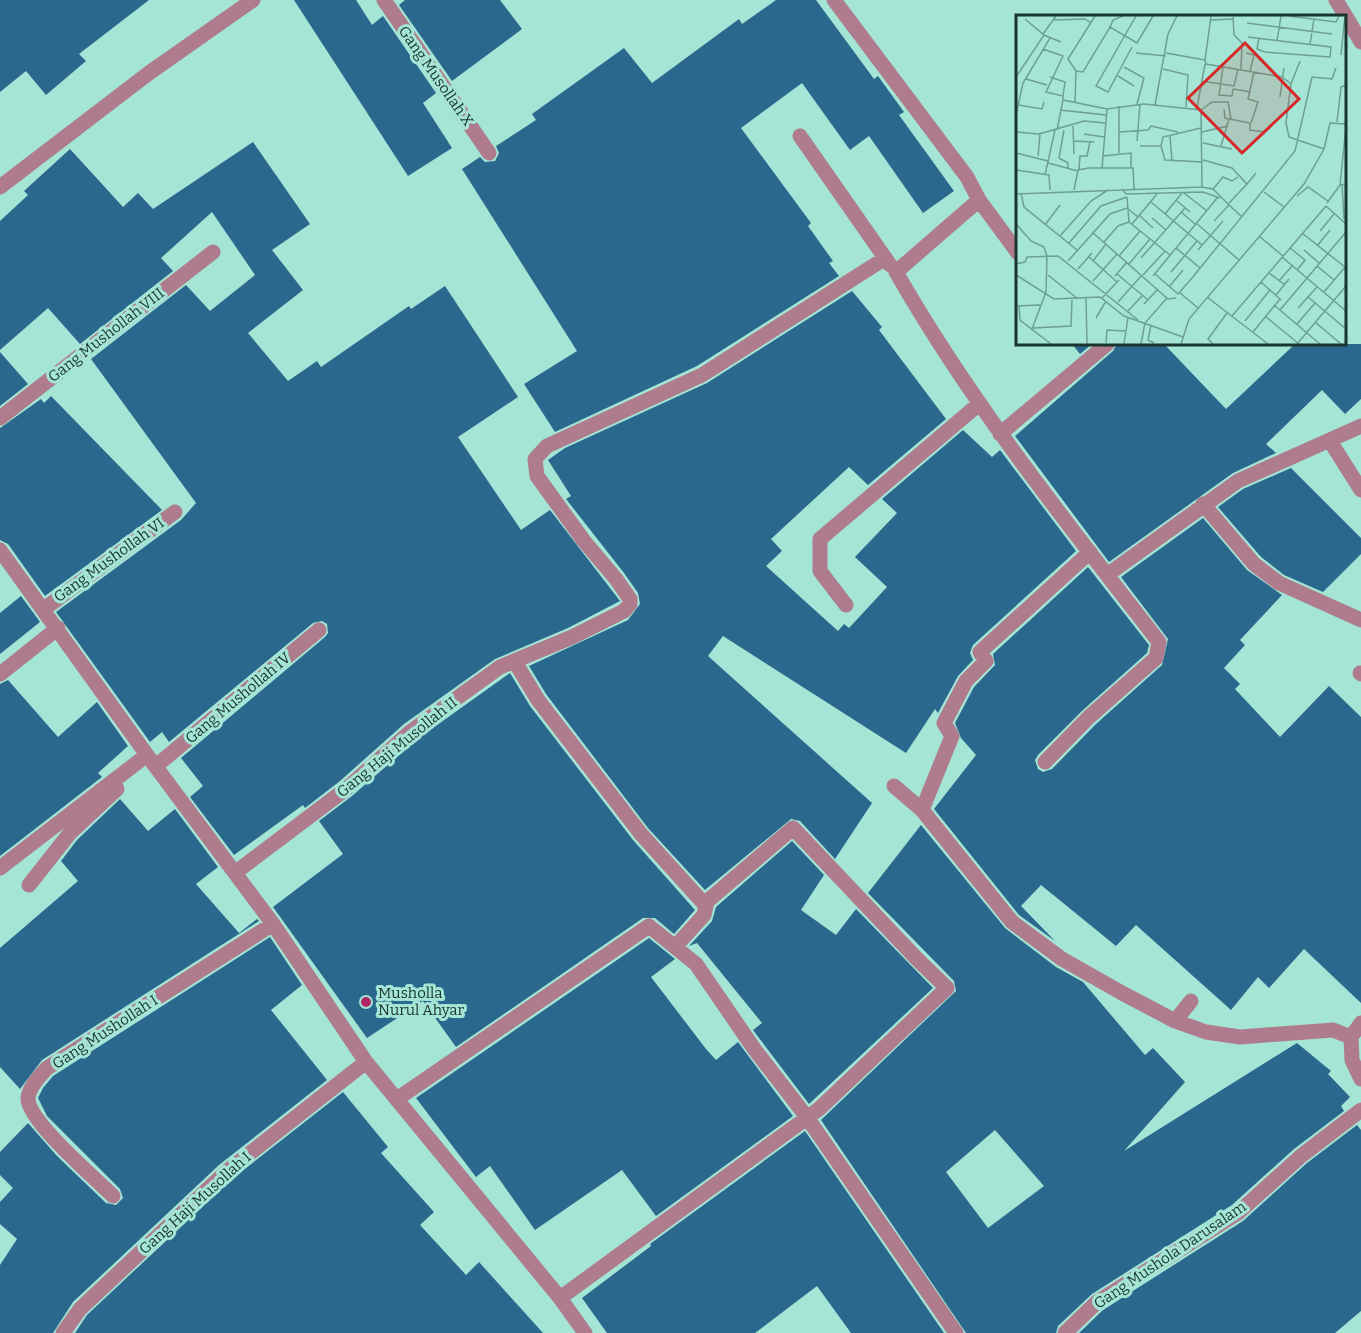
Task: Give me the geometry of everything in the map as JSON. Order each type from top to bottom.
[{"type":"street","points":[[0,188],[149,73],[253,0]]},
{"type":"street","name":"Gang Musollah X","points":[[384,0],[489,153]]},
{"type":"street","points":[[834,0],[967,177],[979,200],[1016,252]]},
{"type":"street","points":[[1336,0],[1345,15]]},
{"type":"street","points":[[1346,17],[1361,42]]},
{"type":"street","points":[[800,136],[884,259],[896,272],[928,329],[999,434],[1159,642],[1156,658],[1089,717],[1045,762]]},
{"type":"street","points":[[896,272],[979,200]]},
{"type":"street","name":"Gang Mushollah VIII","points":[[0,418],[213,252]]},
{"type":"street","name":"Gang Haji Musollah II","points":[[236,872],[346,789],[434,714],[500,667],[572,637],[624,611],[630,604],[630,598],[584,541],[537,476],[535,459],[547,446],[702,375],[884,259]]},
{"type":"street","points":[[999,434],[1106,345]]},
{"type":"street","points":[[846,605],[820,571],[820,540],[979,404]]},
{"type":"street","points":[[1107,575],[1238,481],[1361,426]]},
{"type":"street","points":[[1330,441],[1361,490]]},
{"type":"street","points":[[1203,504],[1254,564],[1279,583],[1361,620]]},
{"type":"street","name":"Gang Mushollah VI","points":[[44,609],[175,512]]},
{"type":"street","points":[[0,550],[58,627],[151,760],[236,872],[366,1062],[560,1299],[585,1333]]},
{"type":"street","points":[[922,810],[952,736],[944,723],[966,681],[986,661],[980,652],[1090,552]]},
{"type":"street","points":[[0,674],[58,627]]},
{"type":"street","name":"Gang Mushollah IV","points":[[151,760],[320,630]]},
{"type":"street","points":[[515,662],[538,700],[641,834],[707,908],[704,915],[675,947]]},
{"type":"street","points":[[0,868],[151,760]]},
{"type":"street","points":[[29,885],[70,833],[151,760]]},
{"type":"street","points":[[894,786],[922,810],[1012,921],[1062,959],[1175,1021],[1206,1032],[1240,1037],[1333,1030],[1351,1037]]},
{"type":"street","points":[[560,1299],[806,1116],[819,1109],[947,988],[793,828],[704,904]]},
{"type":"street","name":"Gang Mushollah I","points":[[112,1196],[36,1119],[28,1099],[31,1089],[47,1068],[273,924]]},
{"type":"street","points":[[397,1100],[649,926],[696,964],[755,1050],[806,1116],[956,1333]]},
{"type":"street","points":[[1175,1021],[1191,1001]]},
{"type":"street","points":[[1361,1023],[1351,1037],[1352,1060],[1361,1079]]},
{"type":"street","name":"Gang Haji Musollah I","points":[[63,1333],[80,1309],[226,1172],[366,1062]]},
{"type":"street","name":"Gang Mushola Darusalam","points":[[1065,1333],[1097,1302],[1238,1213],[1301,1156],[1361,1110]]},
{"type":"building","points":[[0,0],[149,0],[79,54],[86,61],[46,95],[26,71],[0,92]]},
{"type":"building","points":[[294,0],[356,0],[372,25],[383,16],[436,93],[423,103],[452,148],[408,176]]},
{"type":"building","points":[[405,0],[500,0],[522,29],[452,81],[399,5]]},
{"type":"building","points":[[776,0],[816,0],[874,79],[878,76],[904,112],[899,115],[954,191],[923,213],[869,136],[850,150],[802,83],[741,128],[811,223],[808,226],[833,261],[829,263],[839,276],[697,366],[555,432],[524,384],[577,351],[462,169],[480,157],[485,162],[495,161],[499,153],[496,146],[536,120],[532,114],[624,48],[652,83],[739,19],[742,24]]},
{"type":"building","points":[[253,142],[310,224],[272,250],[303,290],[248,333],[288,381],[317,361],[321,367],[409,306],[411,309],[445,286],[518,397],[458,437],[521,530],[550,510],[620,601],[568,628],[495,659],[404,724],[340,781],[305,808],[303,805],[234,855],[190,797],[203,786],[181,758],[325,637],[328,633],[327,624],[322,621],[313,623],[169,742],[162,732],[150,742],[56,612],[181,520],[196,503],[91,359],[186,285],[210,311],[255,275],[212,212],[161,258],[173,271],[80,344],[48,308],[0,350],[0,221],[28,195],[24,191],[70,149],[123,207],[138,193],[153,209]]},
{"type":"building","points":[[852,291],[882,327],[879,330],[946,419],[868,485],[849,467],[771,539],[782,551],[766,566],[838,631],[844,624],[849,628],[887,587],[855,557],[897,513],[882,499],[963,430],[992,457],[1000,450],[1076,551],[973,645],[970,653],[973,660],[958,676],[938,713],[935,709],[906,753],[723,636],[708,656],[872,803],[835,859],[800,821],[791,819],[705,890],[648,828],[546,694],[529,666],[628,620],[640,604],[638,593],[624,573],[566,499],[571,496],[548,460],[565,448],[707,383]]},
{"type":"building","points":[[1361,344],[1361,399],[1345,414],[1322,390],[1266,444],[1276,453],[1233,473],[1109,562],[1015,436],[1113,351],[1116,345],[1165,345],[1226,409],[1294,345]]},
{"type":"building","points":[[1073,345],[1091,345],[1080,354]]},
{"type":"building","points":[[0,352],[28,384],[0,406]]},
{"type":"building","points":[[51,396],[162,510],[45,596],[8,544],[0,540],[0,428],[41,399],[44,403]]},
{"type":"building","points":[[1291,468],[1361,538],[1361,554],[1323,592],[1284,575],[1261,557],[1218,507],[1243,489]]},
{"type":"building","points":[[1203,518],[1247,570],[1282,595],[1240,640],[1245,645],[1224,668],[1240,684],[1235,689],[1280,737],[1329,686],[1361,717],[1361,1003],[1304,949],[1269,988],[1258,977],[1231,1010],[1136,925],[1116,946],[1041,885],[1021,906],[1055,941],[1019,915],[934,809],[976,755],[961,738],[955,723],[974,687],[995,665],[993,654],[1088,567],[1149,645],[1147,653],[1083,710],[1038,755],[1035,760],[1038,769],[1043,772],[1052,769],[1096,724],[1162,665],[1168,639],[1121,577]]},
{"type":"building","points":[[21,596],[40,622],[0,654],[0,613]]},
{"type":"building","points":[[510,673],[530,706],[633,840],[695,910],[674,934],[655,918],[643,918],[456,1047],[423,1001],[367,1038],[273,907],[343,854],[319,821],[352,796],[416,740]]},
{"type":"building","points":[[8,680],[58,737],[97,702],[128,746],[98,773],[102,777],[0,856],[0,684]]},
{"type":"building","points":[[120,799],[148,831],[175,809],[218,867],[196,884],[239,933],[257,919],[259,921],[42,1060],[20,1089],[0,1067],[0,948],[78,881],[61,861],[77,840]]},
{"type":"building","points":[[921,825],[1005,928],[1056,967],[1083,982],[1145,1055],[1153,1048],[1185,1082],[1124,1151],[1297,1043],[1331,1071],[1328,1074],[1350,1097],[1341,1106],[1344,1111],[1294,1149],[1232,1205],[1092,1294],[1058,1326],[1056,1333],[966,1333],[821,1120],[956,991],[954,981],[868,893]],"holes":[[[995,1130],[1044,1186],[988,1228],[946,1172]]]},
{"type":"building","points":[[792,841],[824,875],[801,910],[836,935],[856,909],[933,988],[809,1104],[753,1030],[762,1023],[697,943],[689,946],[712,921],[716,907]]},
{"type":"building","points":[[270,937],[302,985],[271,1010],[327,1080],[219,1165],[73,1302],[53,1333],[0,1333],[0,1265],[17,1239],[0,1224],[0,1202],[13,1188],[0,1175],[0,1152],[28,1123],[57,1156],[106,1203],[116,1205],[123,1198],[120,1189],[47,1116],[38,1098],[43,1088],[53,1076]]},
{"type":"building","points":[[649,938],[675,959],[651,977],[706,1049],[716,1060],[738,1042],[793,1116],[656,1216],[622,1170],[535,1230],[490,1166],[476,1177],[416,1098]]},
{"type":"building","points":[[343,1092],[388,1147],[381,1153],[434,1212],[420,1225],[466,1275],[479,1262],[543,1333],[75,1333],[87,1315],[232,1179]]},
{"type":"building","points":[[1357,1125],[1361,1130],[1361,1311],[1335,1333],[1079,1333],[1103,1310],[1243,1221],[1307,1163]]},
{"type":"building","points":[[805,1131],[944,1333],[851,1333],[817,1286],[755,1333],[607,1333],[582,1298],[651,1246],[650,1244]]},
{"type":"place","name":"Musholla Nurul Ahyar","points":[[366,1002]]}]
